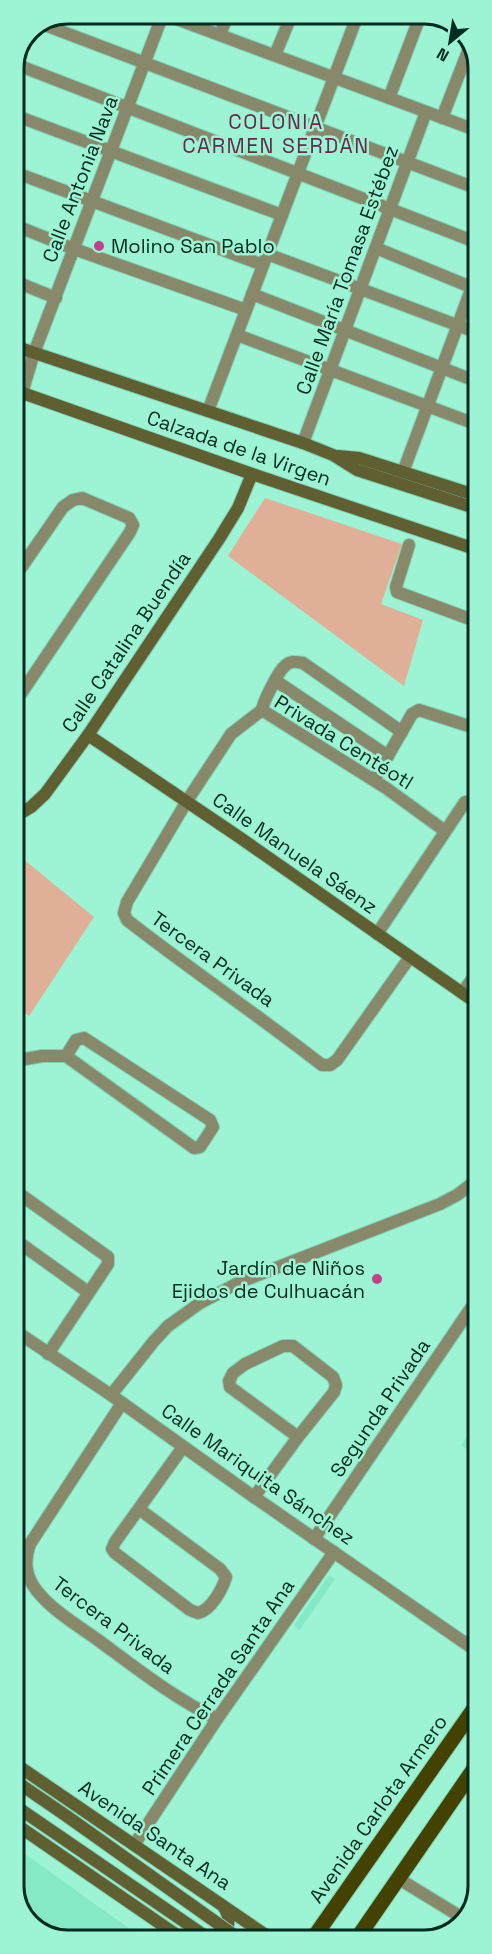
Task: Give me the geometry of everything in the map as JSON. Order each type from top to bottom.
[{"type":"main road","name":"Avenida Carlota Armero","points":[[319,1930],[468,1717]]},
{"type":"main road","points":[[363,1930],[468,1789]]},
{"type":"street","name":"Calle Antonia Nava","points":[[24,377],[159,24]]},
{"type":"street","points":[[190,24],[468,128]]},
{"type":"street","points":[[220,35],[224,24]]},
{"type":"street","points":[[275,55],[288,24]]},
{"type":"street","points":[[208,411],[354,24]]},
{"type":"street","points":[[389,98],[417,24]]},
{"type":"street","points":[[51,27],[468,185]]},
{"type":"street","points":[[442,118],[467,57]]},
{"type":"street","points":[[24,67],[129,106],[468,239]]},
{"type":"street","name":"Calle María Tomasa Estébez","points":[[303,443],[426,112]]},
{"type":"street","points":[[24,119],[282,216]]},
{"type":"street","points":[[24,176],[265,260],[360,289],[468,329]]},
{"type":"street","points":[[24,229],[246,310]]},
{"type":"street","points":[[376,248],[468,286]]},
{"type":"street","points":[[24,285],[56,298]]},
{"type":"street","points":[[252,294],[468,378]]},
{"type":"street","points":[[403,472],[468,304]]},
{"type":"street","points":[[237,335],[468,421]]},
{"type":"street","name":"Calzada de la Virgen","points":[[24,350],[303,443],[333,455],[357,470],[468,506]]},
{"type":"street","name":"Calzada de la Virgen","points":[[24,393],[252,474],[468,546]]},
{"type":"street","name":"Calzada de la Virgen","points":[[333,455],[359,458],[468,493]]},
{"type":"street","name":"Calle Catalina Buendía","points":[[24,811],[45,794],[88,735],[238,508],[252,474]]},
{"type":"street","points":[[24,564],[63,507],[73,500],[82,498],[129,518],[133,525],[24,690]]},
{"type":"street","name":"Calzada de la Virgen","points":[[453,541],[468,543]]},
{"type":"street","points":[[409,545],[396,587],[397,592],[468,618]]},
{"type":"street","points":[[262,710],[263,702],[284,666],[292,661],[303,663],[402,732]]},
{"type":"street","points":[[276,681],[388,756]]},
{"type":"street","name":"Privada Centéotl","points":[[187,801],[231,734],[262,710],[374,780],[445,831]]},
{"type":"street","points":[[374,780],[412,714],[419,710],[468,726]]},
{"type":"street","name":"Calle Manuela Sáenz","points":[[88,735],[187,801],[468,997]]},
{"type":"street","name":"Tercera Privada","points":[[187,801],[127,902],[124,913],[127,920],[166,951],[282,1033],[322,1065],[330,1065],[338,1060],[410,957]]},
{"type":"street","points":[[377,934],[465,802]]},
{"type":"street","points":[[462,993],[468,985]]},
{"type":"street","points":[[24,1059],[42,1056],[66,1056],[194,1148],[200,1147],[209,1137],[213,1127],[210,1120],[84,1038],[76,1040],[66,1056]]},
{"type":"street","points":[[111,1395],[153,1341],[168,1326],[200,1303],[240,1282],[440,1204],[468,1187]]},
{"type":"street","points":[[24,1197],[108,1257],[108,1264],[48,1354]]},
{"type":"street","points":[[24,1246],[88,1292]]},
{"type":"street","name":"Segunda Privada","points":[[314,1539],[468,1312]]},
{"type":"street","name":"Calle Mariquita Sánchez","points":[[24,1337],[111,1395],[468,1645]]},
{"type":"street","points":[[254,1497],[334,1392],[336,1385],[333,1377],[293,1346],[283,1347],[245,1364],[233,1373],[229,1381],[230,1387],[298,1437]]},
{"type":"street","name":"Tercera Privada","points":[[122,1403],[30,1544],[25,1557],[27,1572],[36,1590],[56,1609],[164,1688],[217,1719]]},
{"type":"street","points":[[139,1509],[220,1569],[226,1577],[224,1586],[205,1612],[198,1613],[190,1610],[115,1554],[112,1548],[115,1542],[183,1447]]},
{"type":"street","name":"Primera Cerrada Santa Ana","points":[[134,1845],[217,1719],[334,1552]]},
{"type":"street","name":"Avenida Santa Ana","points":[[24,1770],[259,1930]]},
{"type":"street","name":"Avenida Santa Ana","points":[[24,1787],[228,1930]]},
{"type":"street","points":[[24,1811],[197,1930]]},
{"type":"street","points":[[24,1830],[169,1930]]},
{"type":"street","points":[[399,1879],[457,1915]]},
{"type":"street","points":[[219,1902],[226,1911],[229,1922],[227,1930]]},
{"type":"shaded area","points":[[265,498],[402,544],[381,604],[423,620],[404,686],[228,556]]},
{"type":"shaded area","points":[[24,860],[94,917],[29,1016],[24,1012]]},
{"type":"shaded area","points":[[468,1435],[468,1450],[461,1445]]},
{"type":"shaded area","points":[[329,1575],[335,1579],[299,1631],[294,1625]]},
{"type":"shaded area","points":[[24,1853],[131,1930],[65,1930],[44,1923],[35,1915],[26,1900]]},
{"type":"place","name":"Molino San Pablo","points":[[99,246]]},
{"type":"place","name":"Jardín de Niños Ejidos de Culhuacán","points":[[377,1279]]},
{"type":"district","name":"COLONIA CARMEN SERDÁN","points":[[276,133]]}]
